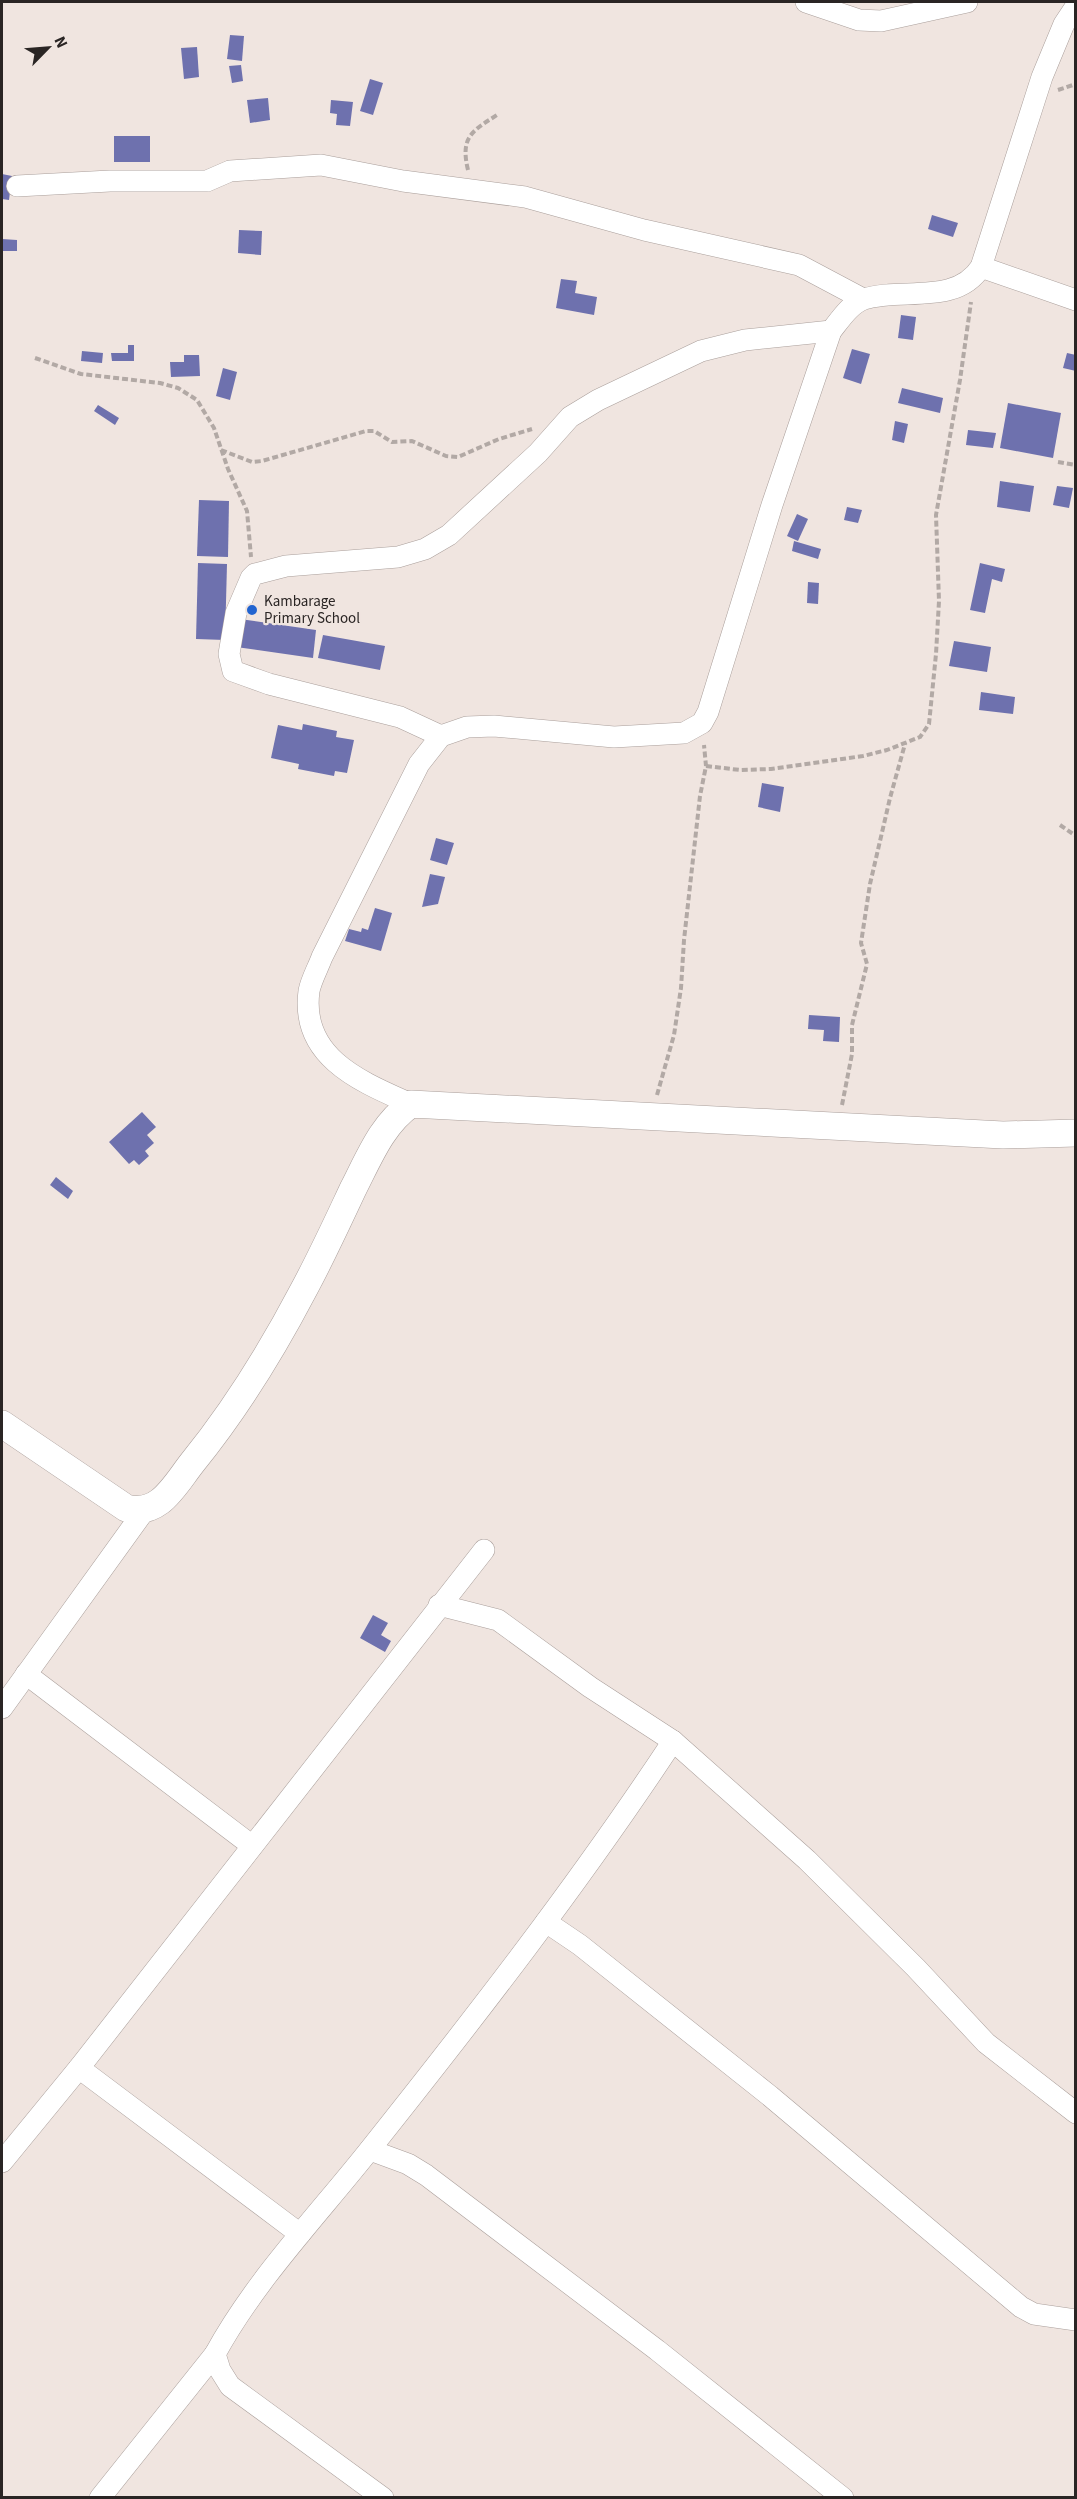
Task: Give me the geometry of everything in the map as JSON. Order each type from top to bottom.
[{"type":"street","points":[[806,2],[859,20],[881,21],[967,2]]},
{"type":"street","points":[[1076,6],[1064,24],[1042,77],[977,272],[957,287],[941,292],[863,299],[846,312],[831,331],[772,505],[708,712],[702,723],[684,734],[614,737],[494,726],[467,727],[441,736],[419,764],[322,957],[309,990],[310,1019],[321,1046],[327,1053],[339,1066],[368,1084],[411,1104],[1004,1135],[1076,1133]]},
{"type":"street","points":[[17,186],[110,181],[207,181],[230,171],[321,165],[403,181],[525,196],[644,230],[782,260],[819,274],[863,299]]},
{"type":"street","points":[[977,272],[1076,300]]},
{"type":"street","points":[[441,736],[400,717],[269,684],[233,671],[229,654],[236,613],[251,578],[260,572],[286,566],[398,558],[425,549],[449,535],[484,504],[538,453],[570,417],[625,386],[700,351],[745,340],[831,331]]},
{"type":"street","points":[[2,1708],[144,1511],[160,1503],[224,1424],[303,1290],[376,1143],[399,1112],[411,1104]]},
{"type":"street","points":[[2,1424],[126,1508],[144,1511]]},
{"type":"street","points":[[2,2162],[79,2068],[484,1550]]},
{"type":"street","points":[[440,1605],[498,1620],[590,1687],[673,1741],[807,1860],[916,1968],[986,2043],[1076,2113]]},
{"type":"street","points":[[26,1674],[252,1845]]},
{"type":"street","points":[[100,2498],[215,2354],[229,2329],[300,2234],[370,2150],[546,1922],[619,1824],[673,1741]]},
{"type":"street","points":[[546,1922],[580,1945],[770,2096],[1021,2307],[1034,2314],[1076,2320]]},
{"type":"street","points":[[79,2068],[300,2234]]},
{"type":"street","points":[[370,2150],[408,2164],[426,2175],[657,2350],[843,2498]]},
{"type":"street","points":[[215,2354],[220,2370],[230,2386],[383,2498]]},
{"type":"path","points":[[478,189],[467,170],[465,145],[469,136],[477,128],[498,115]]},
{"type":"path","points":[[706,766],[740,770],[771,769],[863,756],[920,736],[928,724],[940,575],[936,515],[977,272]]},
{"type":"path","points":[[35,358],[81,374],[160,383],[178,388],[201,404],[214,428],[250,521],[251,578]]},
{"type":"path","points":[[221,450],[252,462],[262,461],[366,431],[374,431],[392,442],[412,441],[446,456],[458,457],[499,439],[570,417]]},
{"type":"path","points":[[1058,462],[1076,465]]},
{"type":"path","points":[[651,1117],[674,1035],[680,998],[700,796],[706,766],[702,723]]},
{"type":"path","points":[[836,1126],[850,1066],[852,1025],[867,964],[861,943],[870,884],[905,743]]},
{"type":"path","points":[[1060,825],[1076,836]]},
{"type":"building","points":[[230,35],[244,36],[242,61],[227,59]]},
{"type":"building","points":[[197,47],[199,77],[184,79],[181,48]]},
{"type":"building","points":[[241,65],[243,81],[232,83],[229,66]]},
{"type":"building","points":[[370,79],[383,83],[373,115],[360,111]]},
{"type":"building","points":[[268,98],[270,120],[250,123],[247,100]]},
{"type":"building","points":[[331,100],[353,102],[350,126],[336,125],[337,114],[330,113]]},
{"type":"building","points":[[114,136],[150,136],[150,162],[114,162]]},
{"type":"building","points":[[2,174],[12,176],[9,200],[2,199]]},
{"type":"building","points":[[932,215],[958,223],[953,237],[928,229]]},
{"type":"building","points":[[239,230],[262,231],[261,255],[238,253]]},
{"type":"building","points":[[2,239],[17,240],[17,251],[2,251]]},
{"type":"building","points":[[561,279],[577,281],[575,293],[597,297],[594,315],[556,308]]},
{"type":"building","points":[[901,315],[916,317],[913,340],[898,338]]},
{"type":"building","points":[[128,345],[134,345],[134,361],[112,361],[111,353],[128,353]]},
{"type":"building","points":[[852,349],[870,354],[861,384],[843,378]]},
{"type":"building","points":[[82,351],[103,353],[102,363],[81,361]]},
{"type":"building","points":[[1067,353],[1076,355],[1076,371],[1063,368]]},
{"type":"building","points":[[184,355],[199,355],[200,376],[171,377],[170,362],[184,362]]},
{"type":"building","points":[[223,368],[237,372],[230,400],[216,396]]},
{"type":"building","points":[[902,388],[943,398],[940,413],[898,403]]},
{"type":"building","points":[[1008,403],[1061,413],[1053,458],[1000,448]]},
{"type":"building","points":[[98,405],[119,418],[115,425],[94,411]]},
{"type":"building","points":[[895,421],[908,424],[904,443],[892,440]]},
{"type":"building","points":[[968,430],[996,433],[993,448],[966,445]]},
{"type":"building","points":[[1000,481],[1034,486],[1030,512],[997,507]]},
{"type":"building","points":[[1057,486],[1073,488],[1069,508],[1053,505]]},
{"type":"building","points":[[199,500],[229,501],[228,557],[197,556]]},
{"type":"building","points":[[847,507],[862,510],[858,523],[844,520]]},
{"type":"building","points":[[797,514],[808,519],[798,541],[787,536]]},
{"type":"building","points":[[794,541],[821,549],[818,559],[792,551]]},
{"type":"building","points":[[198,563],[227,564],[225,640],[196,639]]},
{"type":"building","points":[[980,563],[1005,569],[1002,582],[992,579],[985,613],[970,610]]},
{"type":"building","points":[[808,582],[819,583],[818,604],[807,603]]},
{"type":"building","points":[[240,619],[316,630],[313,658],[236,647]]},
{"type":"building","points":[[323,635],[385,646],[380,670],[318,658]]},
{"type":"building","points":[[954,641],[991,647],[987,672],[949,666]]},
{"type":"building","points":[[981,692],[1015,697],[1013,714],[979,710]]},
{"type":"building","points":[[303,724],[337,731],[336,737],[354,740],[347,773],[335,771],[334,776],[298,769],[299,764],[271,758],[278,725],[302,730]]},
{"type":"building","points":[[762,783],[784,787],[780,812],[758,807]]},
{"type":"building","points":[[436,838],[454,843],[447,865],[430,860]]},
{"type":"building","points":[[430,874],[445,877],[438,904],[422,907]]},
{"type":"building","points":[[375,908],[392,913],[381,951],[345,941],[349,929],[361,932],[362,928],[368,930]]},
{"type":"building","points":[[809,1015],[840,1017],[839,1042],[823,1041],[824,1030],[808,1029]]},
{"type":"building","points":[[142,1112],[156,1127],[147,1135],[154,1143],[145,1151],[149,1156],[139,1165],[134,1160],[129,1164],[109,1142]]},
{"type":"building","points":[[56,1177],[73,1191],[68,1199],[50,1185]]},
{"type":"building","points":[[373,1615],[388,1623],[381,1635],[391,1641],[385,1652],[360,1638]]},
{"type":"place","name":"Kambarage Primary School","points":[[252,610]]}]
